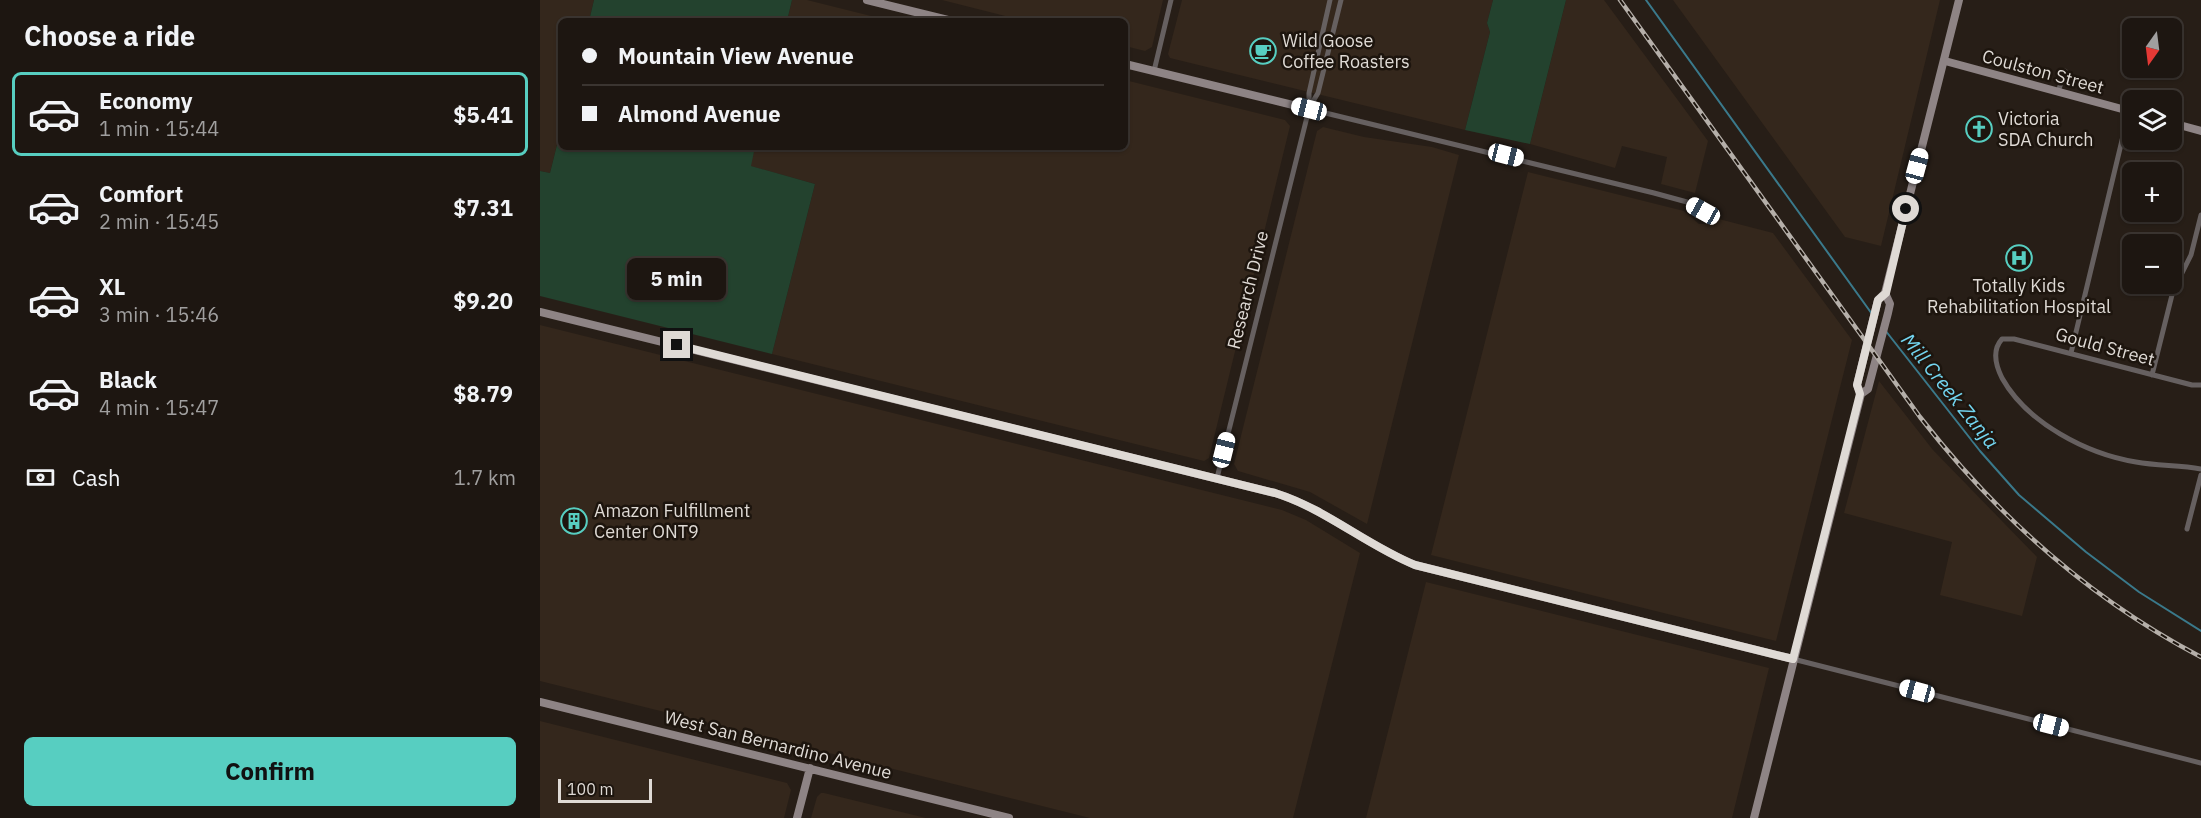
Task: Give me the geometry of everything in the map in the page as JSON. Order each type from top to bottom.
[{"type":"street","points":[[867,0],[940,18]]},
{"type":"street","points":[[1154,71],[1171,0]]},
{"type":"street","name":"Research Drive","points":[[1217,478],[1309,109],[1309,93],[1330,0]]},
{"type":"street","name":"Research Drive","points":[[1309,109],[1318,93],[1341,0]]},
{"type":"street","points":[[1754,818],[1860,394],[1857,385],[1878,300],[1886,293],[1959,0]]},
{"type":"street","name":"Coulston Street","points":[[1944,61],[2122,109]]},
{"type":"street","points":[[1128,65],[1654,193],[1687,202],[1703,211]]},
{"type":"street","points":[[2058,92],[2065,71]]},
{"type":"street","points":[[2182,126],[2201,131]]},
{"type":"street","points":[[2071,353],[2122,147]]},
{"type":"street","points":[[2152,375],[2173,291],[2191,255],[2201,215]]},
{"type":"street","points":[[1860,394],[1868,389],[1888,314],[1890,303],[1886,293]]},
{"type":"street","points":[[540,312],[1275,493],[1304,503],[1387,552],[1415,565],[2201,763]]},
{"type":"street","name":"Gould Street","points":[[2201,385],[2152,375],[2014,339],[2002,339],[1996,351],[2001,376],[2023,403],[2061,433],[2120,459],[2201,469]]},
{"type":"street","points":[[2187,529],[2201,476]]},
{"type":"street","name":"West San Bernardino Avenue","points":[[540,702],[1009,818]]},
{"type":"street","points":[[797,818],[810,768]]},
{"type":"shaded area","points":[[540,0],[594,0],[590,18],[558,18],[558,141],[550,173],[540,171]]},
{"type":"shaded area","points":[[792,0],[807,0],[879,18],[788,18]]},
{"type":"shaded area","points":[[942,0],[1163,0],[1152,47],[1145,51],[1128,47],[1128,18],[1013,18]]},
{"type":"shaded area","points":[[1182,0],[1493,0],[1487,23],[1490,32],[1465,130],[1170,58],[1168,54]]},
{"type":"shaded area","points":[[1566,0],[1604,0],[1708,141],[1695,193],[1661,184],[1667,157],[1622,146],[1615,168],[1530,144]]},
{"type":"shaded area","points":[[1673,0],[1940,0],[1881,246],[1845,237]]},
{"type":"shaded area","points":[[1128,81],[1285,120],[1290,126],[1209,458],[1204,461],[772,354],[815,184],[750,166],[754,150],[1128,150]]},
{"type":"shaded area","points":[[1323,127],[1364,137],[1432,147],[1459,155],[1367,524],[1310,492],[1238,471],[1234,464],[1317,131]]},
{"type":"shaded area","points":[[1528,172],[1684,211],[1699,224],[1707,224],[1715,218],[1773,233],[1852,340],[1776,641],[1431,555]]},
{"type":"shaded area","points":[[540,325],[1282,510],[1306,520],[1360,553],[1293,818],[1090,818],[540,681]]},
{"type":"shaded area","points":[[1879,381],[1933,450],[2037,557],[2022,616],[1940,595],[1952,542],[1844,513]]},
{"type":"shaded area","points":[[1426,582],[1769,668],[1732,818],[1366,818]]},
{"type":"shaded area","points":[[540,721],[787,783],[791,790],[784,818],[540,818]]},
{"type":"shaded area","points":[[821,793],[926,818],[811,818],[817,797]]},
{"type":"green space","points":[[594,0],[792,0],[788,18],[590,18]]},
{"type":"green space","points":[[1493,0],[1566,0],[1530,144],[1465,130],[1490,32],[1487,23]]},
{"type":"green space","points":[[558,141],[558,150],[754,150],[751,166],[815,184],[772,354],[540,296],[540,171],[550,173]]},
{"type":"waterway","name":"Mill Creek Zanja","points":[[1646,0],[1872,314]]},
{"type":"waterway","name":"Mill Creek Zanja","points":[[1885,330],[1980,451],[2019,495],[2086,552],[2139,592],[2201,631]]},
{"type":"railway","points":[[1620,0],[1920,417],[1950,453],[2013,521],[2084,582],[2121,609],[2201,657]]},
{"type":"place","name":"Wild Goose Coffee Roasters","points":[[1263,51]]},
{"type":"place","name":"Victoria SDA Church","points":[[1979,129]]},
{"type":"place","name":"Totally Kids Rehabilitation Hospital","points":[[2019,258]]},
{"type":"place","name":"Amazon Fulfillment Center ONT9","points":[[574,521]]},
{"type":"route","points":[[677,345],[1290,497],[1318,510],[1387,552],[1415,565],[1793,659],[1860,394],[1857,385],[1878,300],[1886,293],[1906,209]]}]
